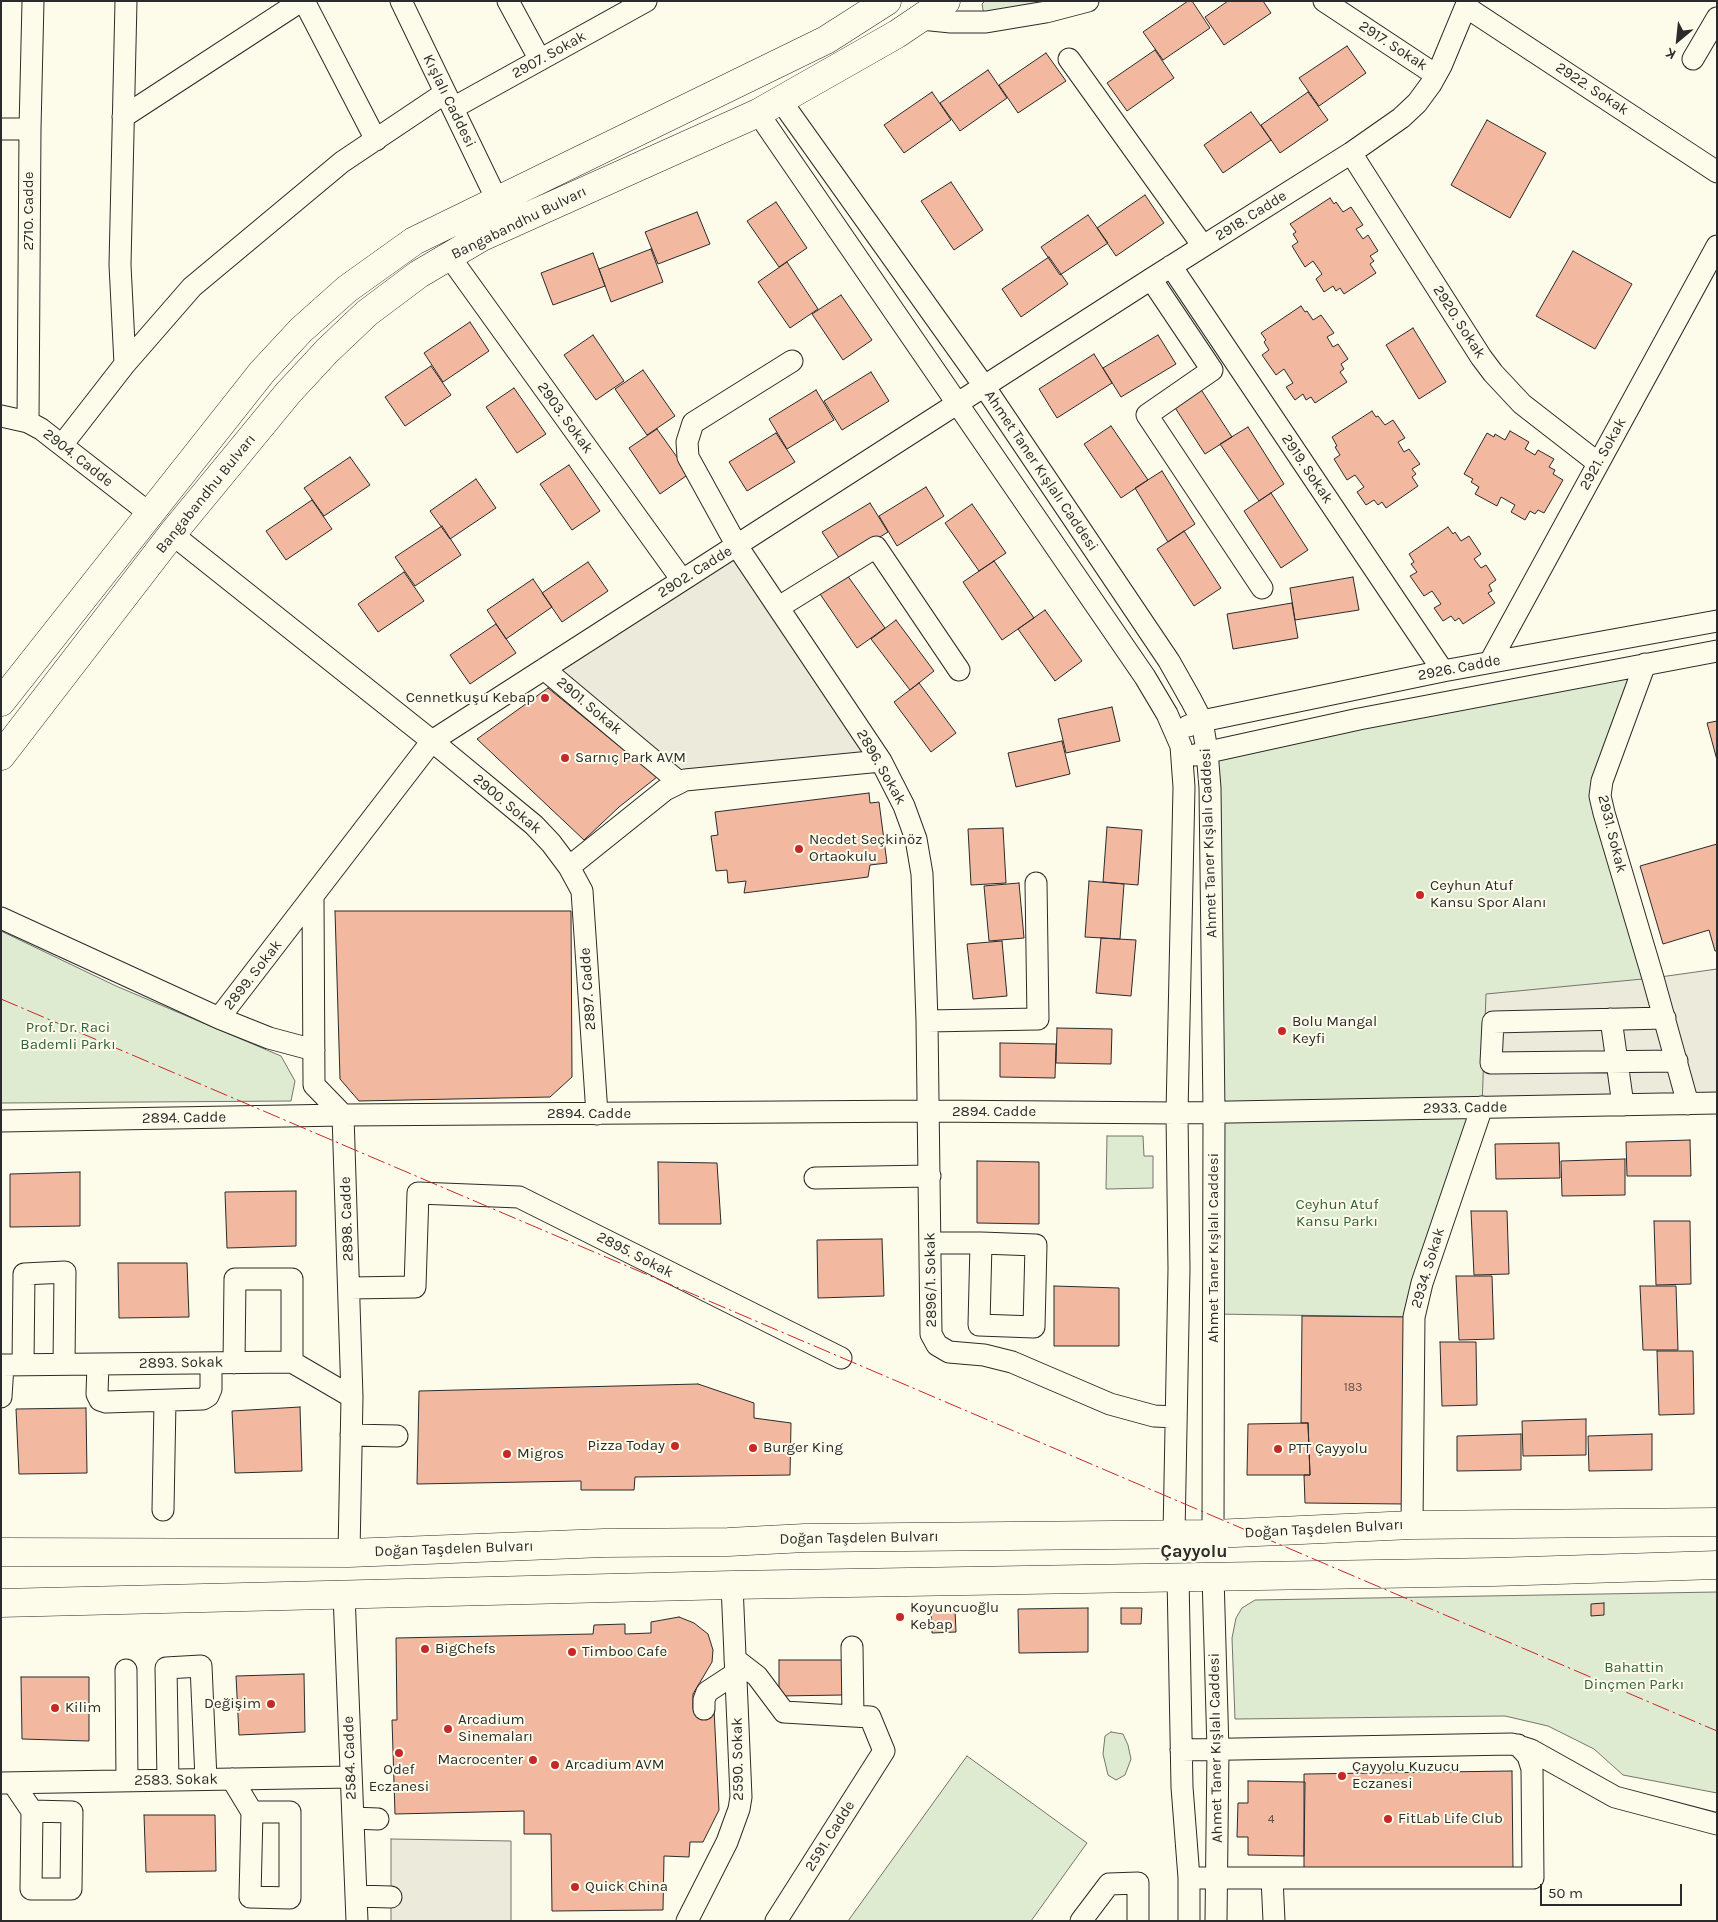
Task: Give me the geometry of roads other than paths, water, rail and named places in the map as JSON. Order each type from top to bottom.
[{"type":"main road","name":"Bangabandhu Bulvarı","points":[[1,702],[279,353],[347,289],[414,241],[826,40],[887,1]]},
{"type":"main road","name":"Bangabandhu Bulvarı","points":[[1,756],[172,534],[288,393],[347,330],[386,298],[419,274],[482,237],[770,107],[921,19],[946,1]]},
{"type":"main road","points":[[750,77],[770,107]]},
{"type":"main road","name":"Doğan Taşdelen Bulvarı","points":[[1,1552],[349,1553],[604,1543],[728,1542],[805,1538],[1213,1534],[1412,1526],[1717,1522]]},
{"type":"main road","points":[[1,1603],[732,1585],[1494,1572],[1717,1565]]},
{"type":"street","name":"2710. Cadde","points":[[28,422],[33,1]]},
{"type":"street","points":[[125,364],[120,265],[126,1]]},
{"type":"street","points":[[124,118],[302,1],[376,140]]},
{"type":"street","name":"Kışlalı Caddesi","points":[[401,1],[496,200]]},
{"type":"street","points":[[508,1],[540,60]]},
{"type":"street","name":"2907. Sokak","points":[[62,445],[125,364],[192,286],[342,162],[376,140],[449,100],[540,60],[646,1]]},
{"type":"street","points":[[921,19],[951,22],[986,22],[1046,12],[1088,1]]},
{"type":"street","name":"2917. Sokak","points":[[1324,1],[1436,75]]},
{"type":"street","name":"2918. Cadde","points":[[984,386],[1351,153],[1410,111],[1425,94],[1436,75],[1467,4]]},
{"type":"street","name":"2922. Sokak","points":[[1467,4],[1717,172]]},
{"type":"street","points":[[1693,59],[1717,18]]},
{"type":"street","points":[[1069,59],[1203,246]]},
{"type":"street","name":"Ahmet Taner Kışlalı Caddesi","points":[[770,107],[984,386],[1169,661],[1202,721],[1210,788],[1214,1112],[1213,1534]]},
{"type":"street","name":"Ahmet Taner Kışlalı Caddesi","points":[[770,107],[959,404],[1145,677],[1176,732],[1183,760],[1184,787],[1177,1113],[1179,1269],[1174,1534]]},
{"type":"street","points":[[1,129],[30,129]]},
{"type":"street","name":"2920. Sokak","points":[[1351,153],[1493,373],[1522,404],[1598,463]]},
{"type":"street","name":"2921. Sokak","points":[[1490,662],[1717,246]]},
{"type":"street","name":"2903. Sokak","points":[[449,256],[682,580]]},
{"type":"street","name":"2919. Sokak","points":[[1171,266],[1443,671]]},
{"type":"street","points":[[1151,279],[1212,370],[1148,415],[1262,588]]},
{"type":"street","name":"2896. Sokak","points":[[792,361],[693,423],[690,428],[688,457],[737,546],[881,761],[897,790],[910,822],[920,856],[922,874],[929,1111]]},
{"type":"street","name":"2902. Cadde","points":[[432,741],[959,404],[984,386]]},
{"type":"street","name":"2904. Cadde","points":[[1,416],[28,422],[41,429],[150,513]]},
{"type":"street","name":"2900. Sokak","points":[[172,534],[432,741],[540,830],[569,867]]},
{"type":"street","points":[[778,608],[876,547],[959,670]]},
{"type":"street","name":"2926. Cadde","points":[[1176,732],[1202,721],[1443,671],[1717,621]]},
{"type":"street","name":"2926. Cadde","points":[[1183,760],[1207,751],[1359,718],[1717,651]]},
{"type":"street","name":"2931. Sokak","points":[[1645,664],[1602,782],[1600,796],[1665,1018],[1688,1104]]},
{"type":"street","name":"2901. Sokak","points":[[544,669],[679,782]]},
{"type":"street","name":"2899. Sokak","points":[[1,918],[219,1018],[432,741]]},
{"type":"street","points":[[569,867],[658,795],[679,782],[700,777],[881,761]]},
{"type":"street","name":"2897. Cadde","points":[[569,867],[582,891],[597,1114]]},
{"type":"street","points":[[927,1021],[1038,1019],[1036,883]]},
{"type":"street","points":[[313,897],[314,1085],[343,1115]]},
{"type":"street","points":[[219,1018],[269,1038],[314,1050]]},
{"type":"street","points":[[1665,1018],[1493,1022],[1491,1063],[1677,1060]]},
{"type":"street","points":[[1611,1019],[1623,1105]]},
{"type":"street","points":[[1717,1103],[1717,1110]]},
{"type":"street","name":"2933. Cadde","points":[[1177,1113],[1717,1103]]},
{"type":"street","name":"2934. Sokak","points":[[1412,1526],[1414,1317],[1422,1283],[1482,1107]]},
{"type":"street","name":"2894. Cadde","points":[[1,1121],[343,1115],[929,1111],[1177,1113]]},
{"type":"street","name":"2896/1. Sokak","points":[[929,1111],[931,1329],[936,1345],[949,1352],[984,1355],[1012,1362],[1086,1394],[1132,1411],[1154,1416],[1176,1417]]},
{"type":"street","name":"2898. Cadde","points":[[343,1115],[352,1397],[349,1553]]},
{"type":"street","points":[[815,1178],[930,1176]]},
{"type":"street","name":"2895. Sokak","points":[[349,1288],[415,1287],[418,1194],[518,1197],[840,1358]]},
{"type":"street","points":[[931,1243],[980,1243],[1036,1245],[1034,1327],[979,1325],[980,1243]]},
{"type":"street","points":[[1,1396],[9,1365],[24,1274],[65,1272],[64,1364]]},
{"type":"street","points":[[234,1363],[235,1280],[292,1280],[292,1362],[352,1397]]},
{"type":"street","name":"2893. Sokak","points":[[9,1365],[292,1362]]},
{"type":"street","points":[[98,1364],[97,1394],[103,1402],[198,1400],[208,1396],[211,1390],[211,1363]]},
{"type":"street","points":[[163,1510],[165,1400]]},
{"type":"street","points":[[352,1435],[397,1436]]},
{"type":"street","name":"Ahmet Taner Kışlalı Caddesi","points":[[1212,1576],[1218,1750],[1216,1921]]},
{"type":"street","name":"Ahmet Taner Kışlalı Caddesi","points":[[1178,1577],[1182,1787],[1189,1878],[1189,1921]]},
{"type":"street","name":"2590. Sokak","points":[[687,1921],[728,1842],[741,1797],[732,1585]]},
{"type":"street","name":"2584. Cadde","points":[[344,1594],[357,1921]]},
{"type":"street","points":[[704,1709],[704,1700],[707,1692],[735,1666],[757,1676],[784,1712],[853,1716],[852,1647]]},
{"type":"street","points":[[168,1780],[166,1668],[202,1666],[206,1779]]},
{"type":"street","points":[[126,1670],[128,1780]]},
{"type":"street","name":"2591. Cadde","points":[[776,1921],[884,1751],[870,1717],[853,1716]]},
{"type":"street","points":[[1181,1750],[1483,1743],[1518,1745],[1531,1750],[1615,1797],[1717,1824]]},
{"type":"street","points":[[1189,1878],[1533,1878],[1532,1769],[1528,1756],[1518,1745]]},
{"type":"street","name":"2583. Sokak","points":[[7,1783],[351,1777]]},
{"type":"street","points":[[232,1779],[252,1812]]},
{"type":"street","points":[[7,1783],[32,1811]]},
{"type":"street","points":[[353,1818],[378,1819]]},
{"type":"street","points":[[1272,1878],[1274,1921]]},
{"type":"street","points":[[1081,1921],[1109,1884],[1138,1883],[1138,1921]]},
{"type":"street","points":[[356,1896],[390,1897]]},
{"type":"place","name":"Cennetkuşu Kebap","points":[[545,698]]},
{"type":"place","name":"Sarnıç Park AVM","points":[[565,758]]},
{"type":"place","name":"Necdet Seçkinöz Ortaokulu","points":[[799,849]]},
{"type":"place","name":"Ceyhun Atuf Kansu Spor Alanı","points":[[1420,895]]},
{"type":"place","name":"Bolu Mangal Keyfi","points":[[1282,1031]]},
{"type":"place","name":"Pizza Today","points":[[675,1446]]},
{"type":"place","name":"Burger King","points":[[753,1448]]},
{"type":"place","name":"PTT Çayyolu","points":[[1278,1449]]},
{"type":"place","name":"Migros","points":[[507,1454]]},
{"type":"place","name":"Koyuncuoğlu Kebap","points":[[900,1617]]},
{"type":"place","name":"BigChefs","points":[[425,1649]]},
{"type":"place","name":"Timboo Cafe","points":[[572,1652]]},
{"type":"place","name":"Değişim","points":[[271,1704]]},
{"type":"place","name":"Kilim","points":[[55,1708]]},
{"type":"place","name":"Arcadium Sinemaları","points":[[448,1729]]},
{"type":"place","name":"Odef Eczanesi","points":[[399,1753]]},
{"type":"place","name":"Macrocenter","points":[[533,1760]]},
{"type":"place","name":"Arcadium AVM","points":[[555,1765]]},
{"type":"place","name":"Çayyolu Kuzucu Eczanesi","points":[[1342,1776]]},
{"type":"place","name":"FitLab Life Club","points":[[1388,1819]]},
{"type":"place","name":"Quick China","points":[[575,1887]]},
{"type":"district","name":"Çayyolu","points":[[1194,1552]]},
{"type":"park label","name":"Prof. Dr. Raci Bademli Parkı","points":[[68,1036]]},
{"type":"park label","name":"Ceyhun Atuf Kansu Parkı","points":[[1337,1214]]},
{"type":"park label","name":"Bahattin Dinçmen Parkı","points":[[1634,1676]]}]
